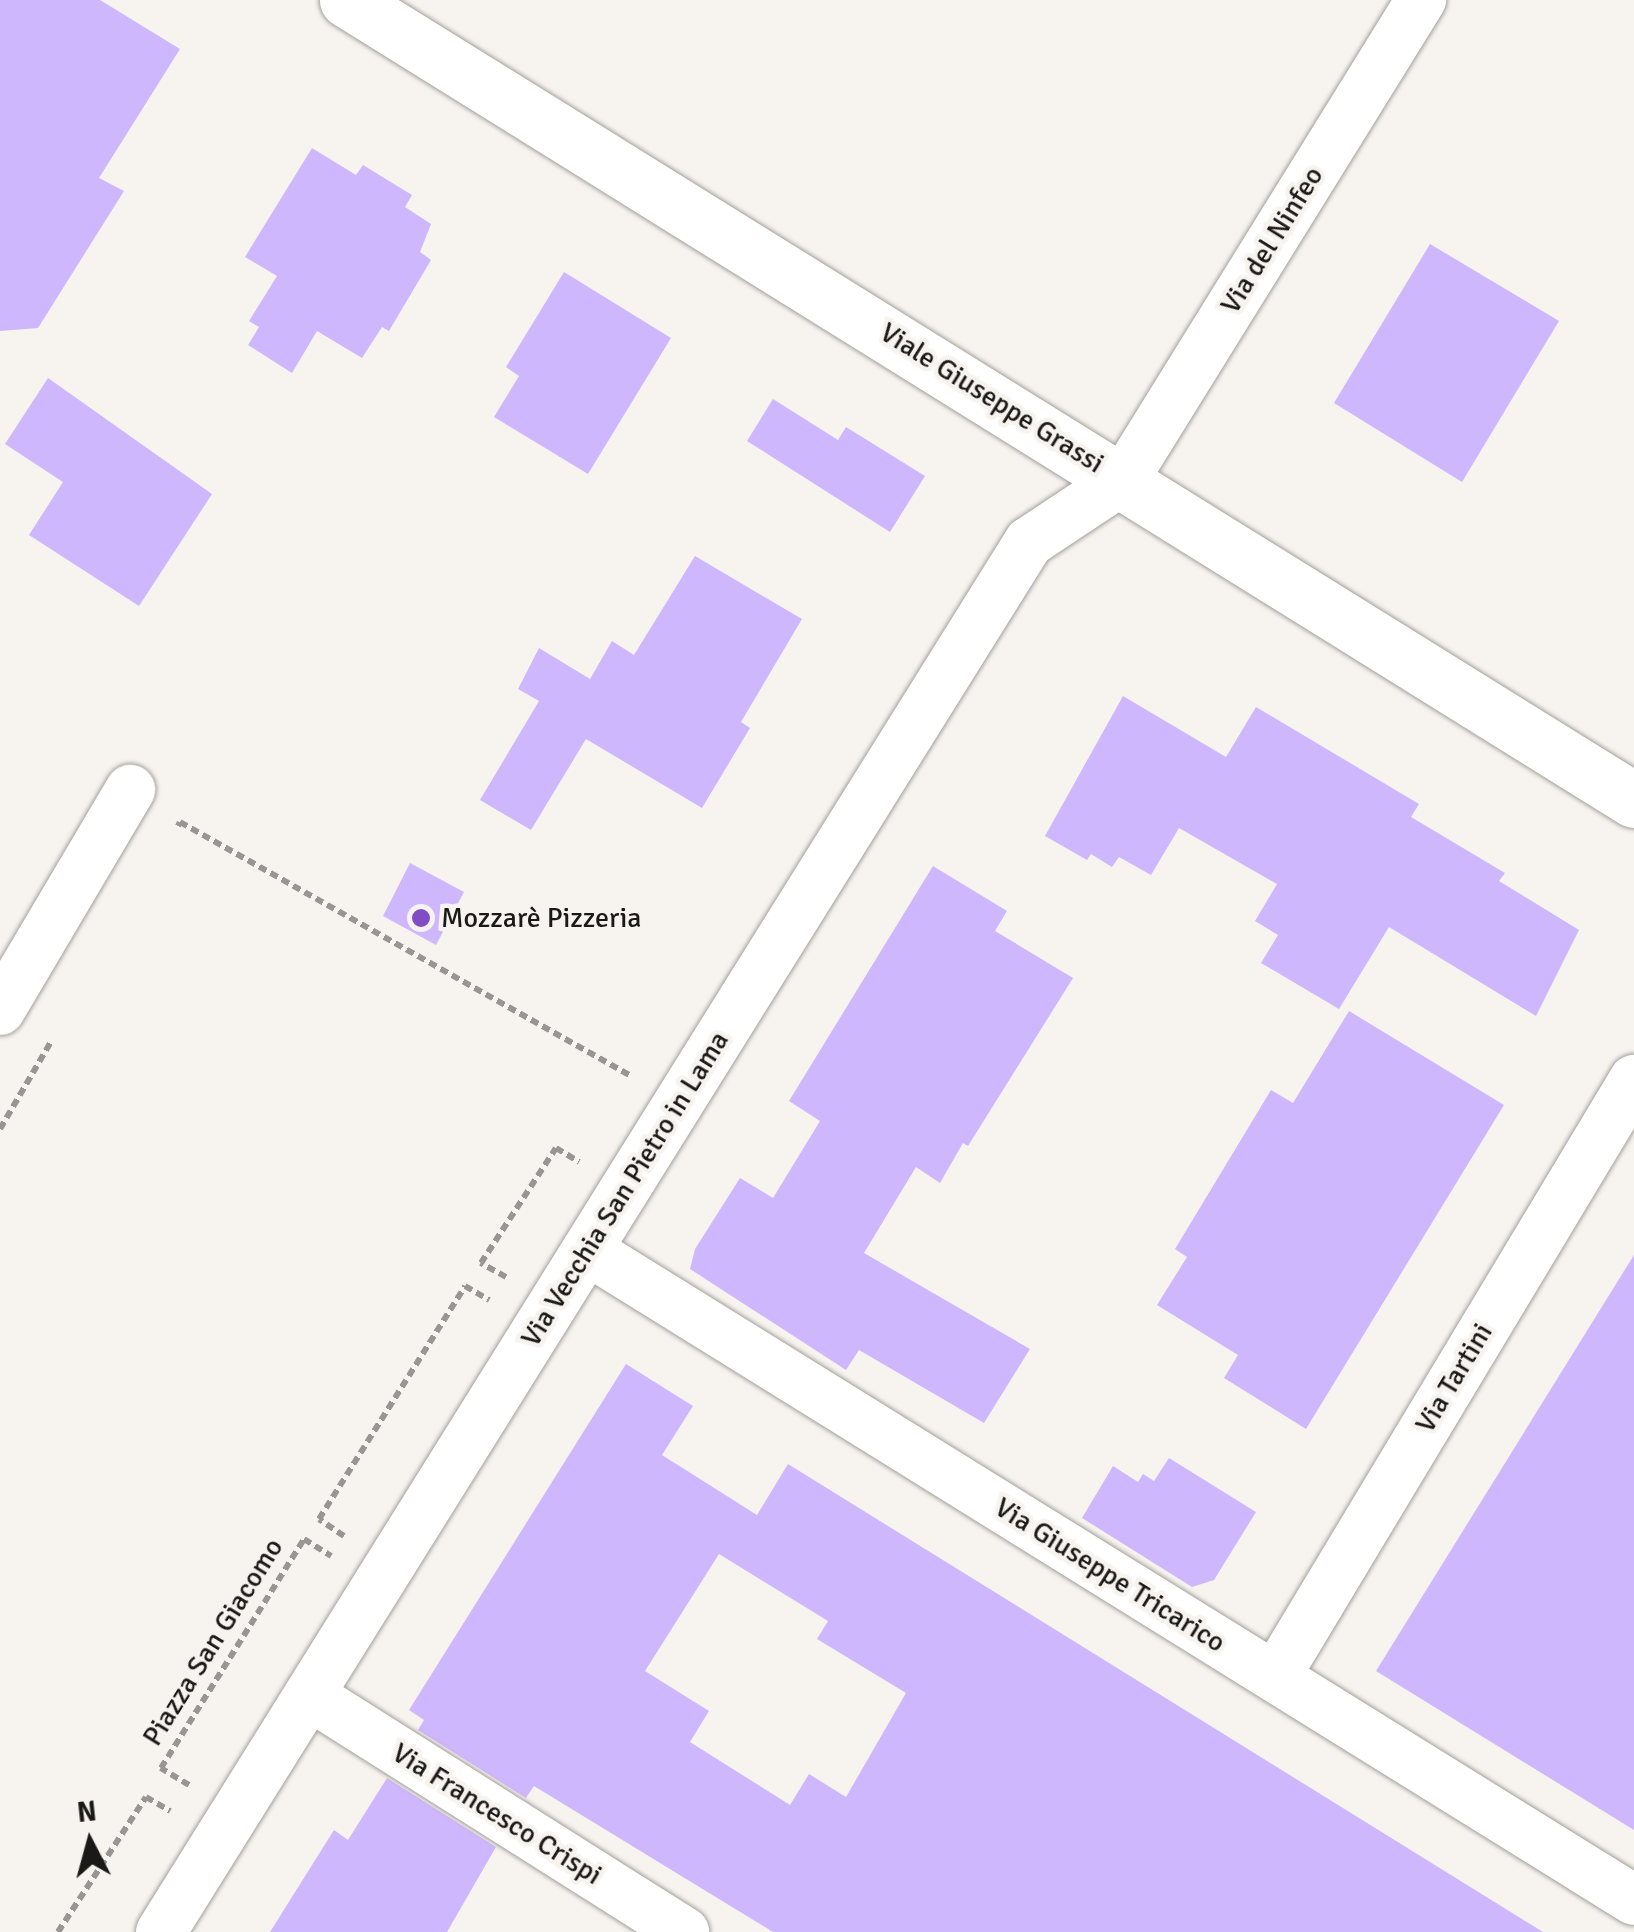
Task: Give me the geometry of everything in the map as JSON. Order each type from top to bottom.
[{"type":"main road","name":"Viale Giuseppe Grassi","points":[[347,0],[1124,479],[1634,800]]},
{"type":"street","name":"Via del Ninfeo","points":[[1124,479],[1421,0]]},
{"type":"street","name":"Via Vecchia San Pietro in Lama","points":[[161,1932],[1029,542],[1124,479]]},
{"type":"street","points":[[0,1010],[130,790]]},
{"type":"street","name":"Via Tartini","points":[[1274,1677],[1634,1080]]},
{"type":"street","name":"Via Giuseppe Tricarico","points":[[587,1250],[1634,1900]]},
{"type":"street","name":"Via Francesco Crispi","points":[[309,1696],[684,1932]]},
{"type":"path","points":[[170,839],[180,822],[646,1084]]},
{"type":"path","points":[[0,1129],[60,1027]]},
{"type":"path","points":[[508,1294],[515,1282],[481,1263],[556,1148],[592,1170]]},
{"type":"path","name":"Piazza San Giacomo","points":[[199,1791],[162,1768],[172,1751],[304,1540],[339,1561],[351,1540],[318,1519],[465,1286],[500,1306]]},
{"type":"path","points":[[58,1932],[146,1798],[183,1818]]},
{"type":"building","points":[[0,0],[100,0],[180,49],[99,178],[124,191],[38,328],[0,331]]},
{"type":"building","points":[[312,148],[356,175],[363,165],[412,195],[405,207],[431,224],[420,252],[431,260],[389,331],[382,327],[362,358],[317,331],[292,373],[248,345],[259,327],[249,321],[277,276],[245,257]]},
{"type":"building","points":[[1430,244],[1559,321],[1462,482],[1334,403]]},
{"type":"building","points":[[564,272],[671,338],[588,474],[494,417],[519,376],[506,367]]},
{"type":"building","points":[[48,378],[212,494],[139,606],[29,535],[63,482],[5,444]]},
{"type":"building","points":[[773,399],[838,440],[846,427],[925,476],[890,532],[747,441]]},
{"type":"building","points":[[695,556],[802,619],[741,722],[750,728],[702,808],[586,739],[531,830],[480,800],[539,701],[518,689],[539,648],[590,679],[612,641],[634,655]]},
{"type":"building","points":[[1123,696],[1226,757],[1256,707],[1419,804],[1411,817],[1505,873],[1499,881],[1579,930],[1536,1016],[1389,927],[1339,1009],[1261,963],[1278,935],[1255,921],[1277,884],[1179,828],[1151,875],[1119,857],[1112,867],[1091,854],[1087,860],[1045,836]]},
{"type":"building","points":[[410,863],[464,892],[436,945],[383,916]]},
{"type":"building","points":[[933,866],[1007,911],[995,931],[1073,978],[968,1146],[963,1143],[940,1183],[916,1167],[864,1253],[1030,1349],[984,1423],[859,1350],[846,1370],[690,1269],[695,1249],[740,1178],[773,1198],[820,1121],[789,1101]]},
{"type":"building","points":[[1349,1011],[1504,1105],[1306,1429],[1224,1378],[1238,1355],[1157,1305],[1187,1257],[1175,1249],[1271,1090],[1293,1103]]},
{"type":"building","points":[[1634,1255],[1634,1830],[1376,1671]]},
{"type":"building","points":[[626,1364],[693,1406],[662,1455],[757,1515],[788,1464],[1543,1932],[773,1932],[534,1786],[526,1798],[418,1730],[424,1720],[409,1710]],"holes":[[[719,1554],[828,1621],[817,1639],[906,1693],[846,1797],[809,1774],[790,1805],[690,1742],[709,1711],[645,1671]]]},
{"type":"building","points":[[1169,1458],[1256,1512],[1214,1580],[1192,1587],[1082,1518],[1113,1466],[1138,1482],[1143,1474],[1154,1481]]},
{"type":"building","points":[[387,1778],[496,1847],[447,1932],[270,1932],[334,1830],[348,1840]]},
{"type":"place","name":"Mozzarè Pizzeria","points":[[421,918]]}]
